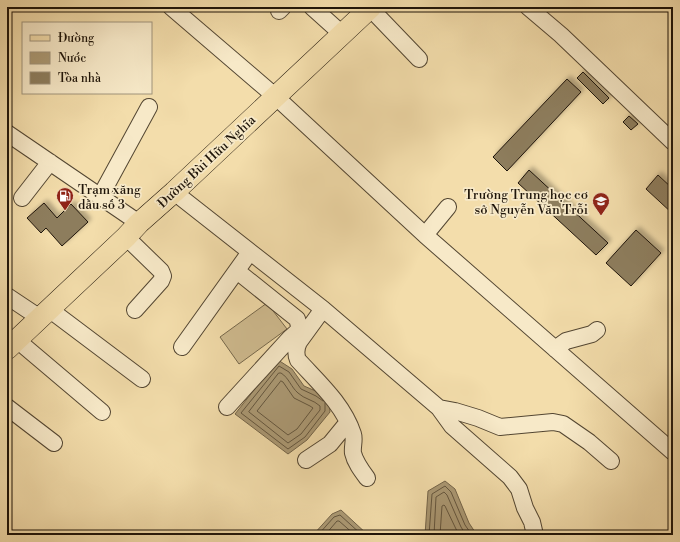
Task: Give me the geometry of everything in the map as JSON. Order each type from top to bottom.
[{"type":"main road","name":"Đường Bùi Hữu Nghĩa","points":[[12,344],[371,7]]},
{"type":"street","points":[[171,7],[276,97],[425,235],[673,452]]},
{"type":"street","points":[[312,7],[342,34]]},
{"type":"street","points":[[371,7],[419,58]]},
{"type":"street","points":[[528,7],[561,35],[673,142]]},
{"type":"street","points":[[100,197],[149,107]]},
{"type":"street","points":[[7,133],[100,197],[133,230],[163,276],[161,281],[135,310]]},
{"type":"street","points":[[22,198],[50,162]]},
{"type":"street","points":[[174,192],[323,309],[439,408],[452,426],[510,477],[519,489],[525,508],[532,522],[535,535]]},
{"type":"street","points":[[425,235],[448,207]]},
{"type":"street","points":[[182,347],[250,252]]},
{"type":"street","points":[[227,407],[299,330],[300,326],[297,319],[237,271]]},
{"type":"street","points":[[7,296],[45,314],[142,379]]},
{"type":"street","points":[[323,309],[299,342],[296,354],[298,360],[331,394],[345,415],[354,436],[353,452],[357,464],[367,478]]},
{"type":"street","points":[[555,349],[566,341],[592,334],[597,330]]},
{"type":"street","points":[[12,344],[102,412]]},
{"type":"street","points":[[7,407],[54,443]]},
{"type":"street","points":[[439,408],[478,418],[500,427],[513,427],[553,422],[562,424],[589,442],[612,461]]},
{"type":"street","points":[[306,460],[330,444],[348,422]]},
{"type":"shaded area","points":[[267,303],[287,329],[239,364],[220,337]]},
{"type":"water","points":[[278,360],[292,369],[304,386],[318,392],[329,400],[330,412],[307,440],[288,454],[235,414]]},
{"type":"water","points":[[445,481],[455,489],[469,523],[477,535],[425,535],[428,491]]},
{"type":"water","points":[[341,510],[368,535],[313,535],[332,514]]},
{"type":"building","points":[[583,72],[609,98],[603,104],[577,78]]},
{"type":"building","points":[[567,79],[581,92],[507,171],[493,157]]},
{"type":"building","points":[[629,116],[638,124],[631,130],[623,122]]},
{"type":"building","points":[[529,170],[608,243],[596,255],[518,183]]},
{"type":"building","points":[[658,175],[673,189],[673,214],[646,189]]},
{"type":"building","points":[[44,203],[57,218],[71,204],[88,222],[62,246],[46,228],[41,233],[27,218]]},
{"type":"building","points":[[636,230],[661,253],[631,286],[606,263]]},
{"type":"place","name":"Trạm xăng dầu số 3","points":[[65,211]]},
{"type":"place","name":"Trường Trung học cơ sở Nguyễn Văn Trỗi","points":[[601,216]]}]
